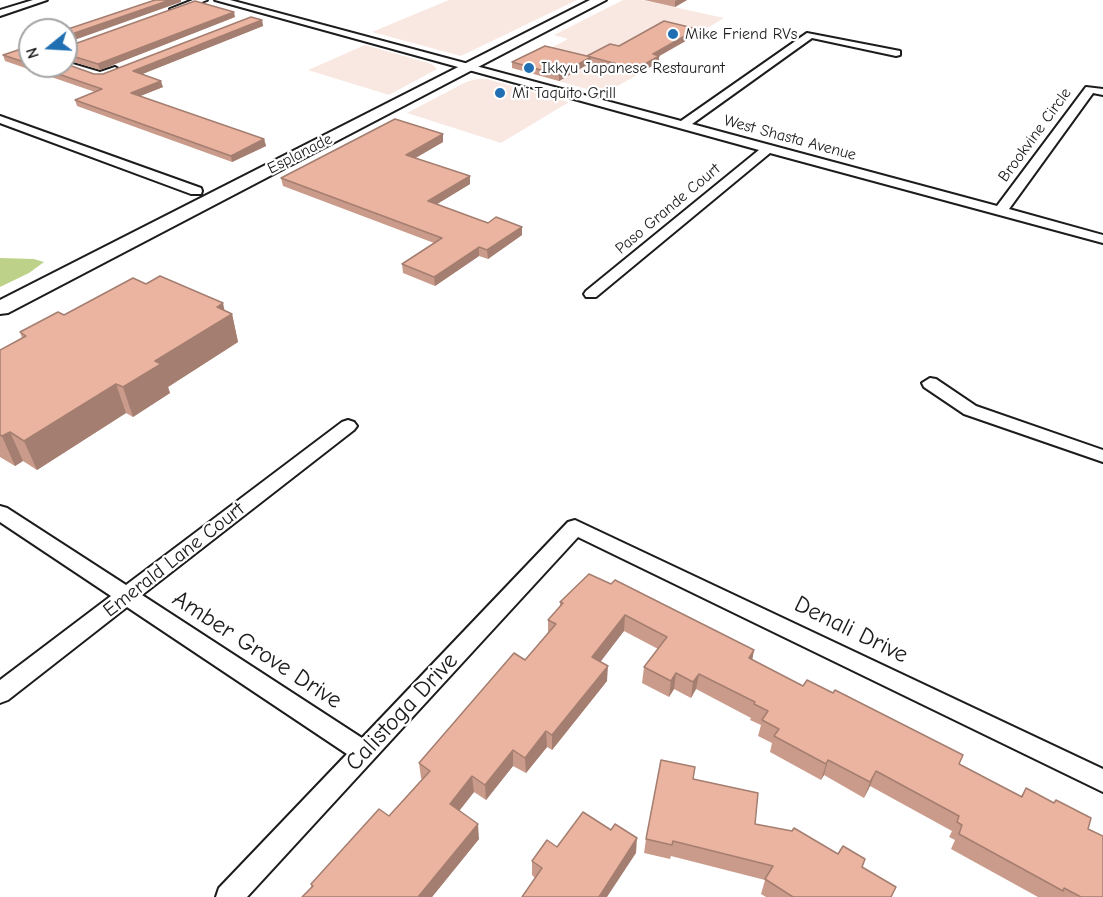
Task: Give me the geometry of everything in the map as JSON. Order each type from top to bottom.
[{"type":"main road","name":"Esplanade","points":[[0,308],[600,0]]},
{"type":"street","points":[[0,13],[42,0]]},
{"type":"street","points":[[160,15],[202,0]]},
{"type":"street","name":"West Shasta Avenue","points":[[220,0],[1103,239]]},
{"type":"street","points":[[247,19],[265,12]]},
{"type":"street","points":[[682,126],[810,35],[896,53]]},
{"type":"street","points":[[78,69],[100,76],[121,68]]},
{"type":"street","name":"Brookvine Circle","points":[[1000,212],[1090,89],[1103,92]]},
{"type":"street","points":[[0,119],[196,191]]},
{"type":"street","name":"Paso Grande Court","points":[[591,294],[767,149]]},
{"type":"street","points":[[930,383],[970,410],[1101,452]]},
{"type":"street","name":"Emerald Lane Court","points":[[0,693],[348,426]]},
{"type":"street","name":"Amber Grove Drive","points":[[0,513],[364,752]]},
{"type":"street","name":"Calistoga Drive","points":[[229,897],[575,527]]},
{"type":"street","name":"Denali Drive","points":[[575,527],[1103,781]]},
{"type":"shaded area","points":[[449,0],[577,0],[461,56],[372,32]]},
{"type":"shaded area","points":[[623,0],[642,0],[724,18],[654,60],[659,62],[604,94],[512,68],[568,39],[554,35]]},
{"type":"shaded area","points":[[365,45],[432,64],[437,69],[389,95],[308,70]]},
{"type":"shaded area","points":[[487,79],[569,102],[501,143],[407,113],[466,82]]},
{"type":"green space","points":[[0,258],[34,259],[44,262],[29,273],[0,287]]},
{"type":"building","points":[[155,0],[170,0],[78,32],[78,26]]},
{"type":"building","points":[[195,1],[234,12],[98,64],[78,58],[78,43]]},
{"type":"building","points":[[251,17],[262,20],[133,71],[161,81],[131,93],[264,139],[231,156],[75,100],[102,89],[70,78],[78,78],[78,68],[94,74],[103,74]]},
{"type":"building","points":[[664,21],[697,29],[653,54],[659,56],[636,69],[587,56],[610,44],[619,46]]},
{"type":"building","points":[[545,46],[591,57],[559,75],[512,62]]},
{"type":"building","points":[[18,50],[18,60],[3,55]]},
{"type":"building","points":[[395,119],[443,134],[406,155],[470,176],[428,201],[488,223],[496,217],[522,227],[487,250],[479,247],[434,277],[402,264],[442,238],[281,178]]},
{"type":"building","points":[[160,276],[223,303],[217,307],[232,314],[155,361],[161,364],[123,387],[116,384],[24,441],[10,432],[0,435],[0,350],[26,336],[20,332],[58,312],[64,315],[133,278],[146,284]]},
{"type":"building","points":[[589,574],[611,584],[615,580],[754,650],[749,658],[803,686],[807,680],[833,693],[835,690],[963,755],[959,764],[1022,797],[1026,788],[1054,803],[1056,800],[1091,818],[1088,829],[1103,836],[1103,897],[1081,897],[1064,888],[1063,891],[959,834],[962,825],[957,822],[959,816],[876,771],[870,782],[828,760],[826,764],[774,736],[779,729],[762,720],[768,711],[754,704],[755,702],[699,674],[693,682],[676,673],[671,681],[644,667],[667,637],[625,615],[592,657],[608,666],[552,735],[546,731],[525,758],[513,750],[485,785],[472,776],[450,804],[478,824],[418,897],[302,897],[379,809],[389,816],[430,771],[419,763],[514,653],[525,660],[556,624],[548,620],[563,603],[560,602]]},
{"type":"building","points":[[661,760],[695,767],[693,779],[758,793],[755,824],[792,831],[794,828],[838,854],[843,846],[865,859],[862,867],[896,887],[891,897],[793,897],[765,879],[773,866],[673,841],[672,845],[646,839]]},
{"type":"building","points":[[583,812],[611,830],[615,824],[637,838],[599,897],[522,897],[542,868],[532,861],[547,840],[557,847]]},
{"type":"place","name":"Mike Friend RVs","points":[[673,34]]},
{"type":"place","name":"Ikkyu Japanese Restaurant","points":[[529,68]]},
{"type":"place","name":"Mi Taquito Grill","points":[[500,93]]}]
